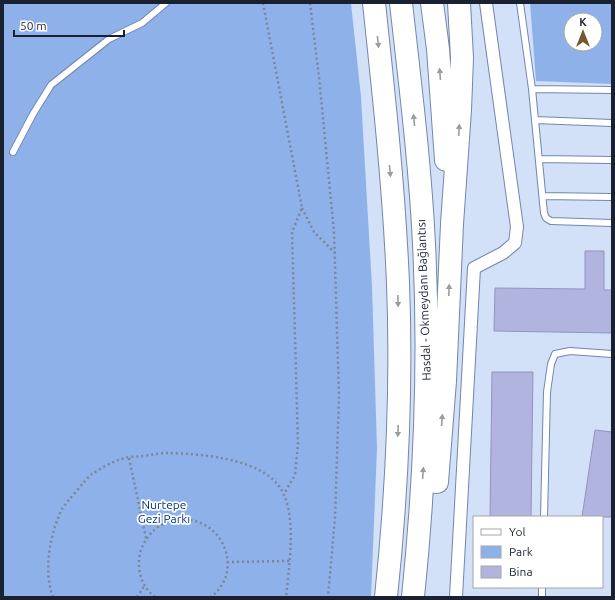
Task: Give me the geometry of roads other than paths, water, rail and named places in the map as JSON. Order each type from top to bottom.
[{"type":"highway","points":[[374,3],[392,187],[398,284],[399,348],[397,440],[392,532],[386,597]]},
{"type":"highway","name":"Hasdal - Okmeydanı Bağlantısı","points":[[401,3],[412,96],[424,243],[426,299],[426,400],[424,459],[413,597]]},
{"type":"highway","points":[[432,3],[438,49],[448,192],[452,224]]},
{"type":"highway","points":[[416,568],[429,528],[437,488],[460,110],[462,58],[459,3]]},
{"type":"street","points":[[456,597],[474,268],[503,253],[514,243],[517,227],[486,3]]},
{"type":"lane","points":[[13,152],[33,114],[51,85],[109,39],[142,23],[166,3]]},
{"type":"lane","points":[[520,3],[532,89],[544,213],[546,218],[551,221],[612,223]]},
{"type":"lane","points":[[532,89],[612,90]]},
{"type":"lane","points":[[535,120],[612,122]]},
{"type":"lane","points":[[539,159],[612,160]]},
{"type":"lane","points":[[543,196],[612,197]]},
{"type":"lane","points":[[544,516],[547,392],[551,364],[555,354],[570,351],[612,354]]},
{"type":"park label","name":"Nurtepe Gezi Parkı","points":[[164,512]]}]
